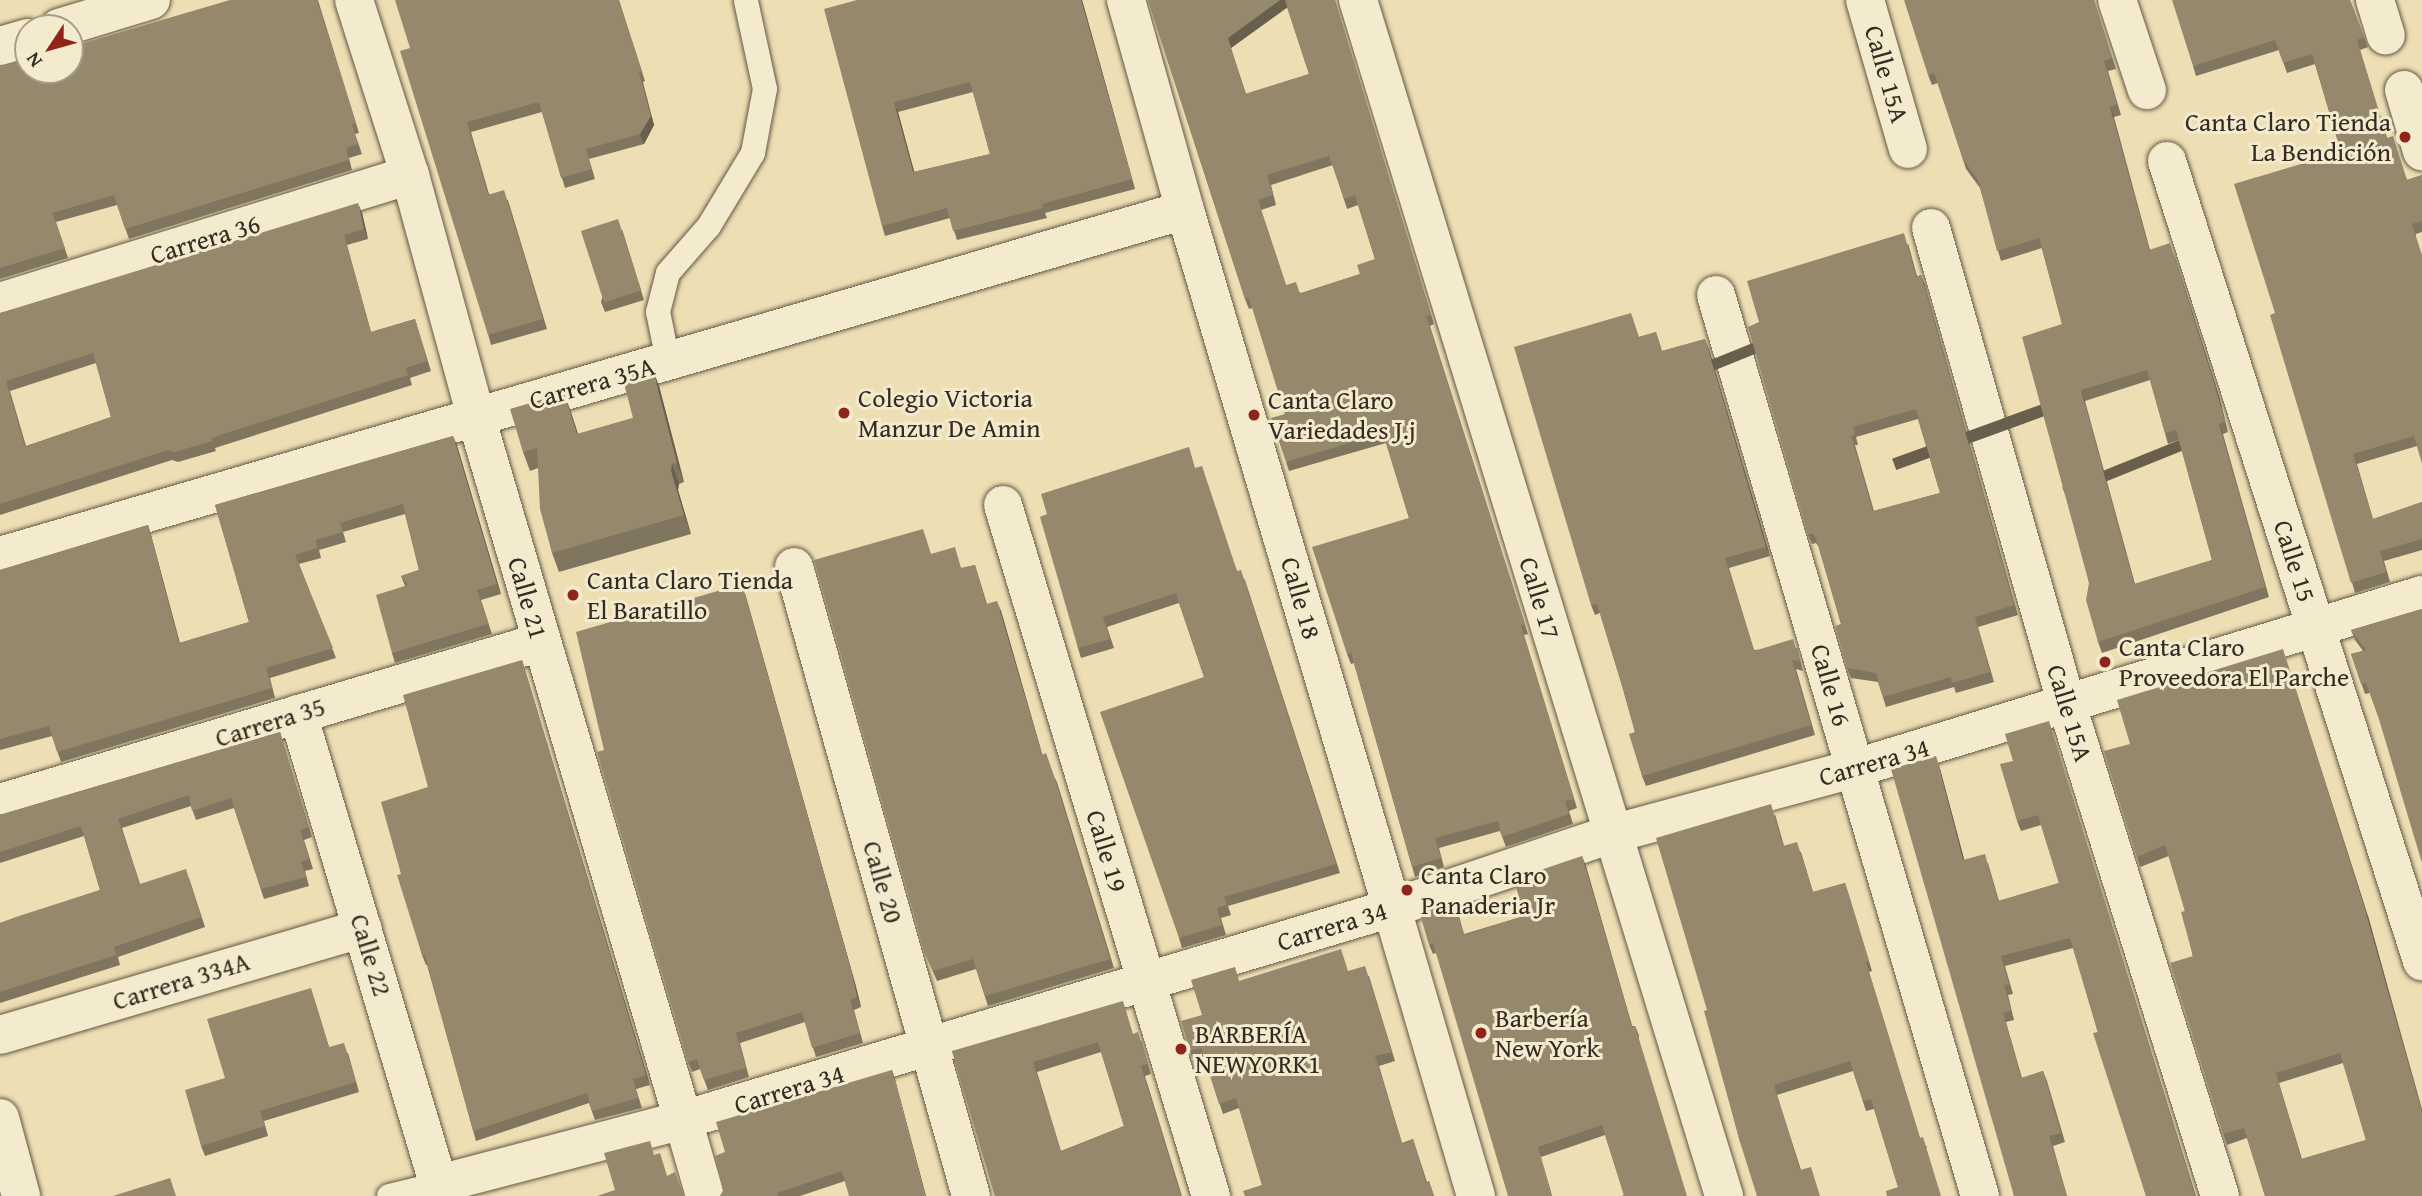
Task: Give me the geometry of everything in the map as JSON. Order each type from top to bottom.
[{"type":"street","points":[[84,21],[151,0]]},
{"type":"street","name":"Calle 21","points":[[354,0],[410,175],[541,642],[705,1196]]},
{"type":"street","name":"Calle 18","points":[[1126,0],[1185,211],[1476,1196]]},
{"type":"street","name":"Calle 17","points":[[1359,0],[1724,1196]]},
{"type":"street","name":"Calle 15A","points":[[1866,0],[1908,149]]},
{"type":"street","points":[[2117,0],[2147,90]]},
{"type":"street","points":[[2404,90],[2422,151]]},
{"type":"street","name":"Calle 15","points":[[2167,161],[2422,961]]},
{"type":"street","name":"Carrera 36","points":[[0,302],[410,175]]},
{"type":"street","name":"Carrera 35A","points":[[0,556],[1185,211]]},
{"type":"street","name":"Calle 15A","points":[[1931,228],[2067,705],[2220,1196]]},
{"type":"street","name":"Calle 16","points":[[1716,295],[1980,1196]]},
{"type":"street","name":"Calle 19","points":[[1003,505],[1211,1196]]},
{"type":"street","name":"Calle 20","points":[[794,567],[971,1196]]},
{"type":"street","name":"Carrera 34","points":[[440,1190],[1392,908],[1612,834],[1856,768],[2422,595]]},
{"type":"street","name":"Carrera 35","points":[[0,803],[541,642]]},
{"type":"street","name":"Calle 22","points":[[298,714],[440,1190]]},
{"type":"street","name":"Carrera 334A","points":[[0,1035],[363,928]]},
{"type":"street","points":[[0,1118],[19,1195]]},
{"type":"lane","points":[[668,361],[658,312],[668,273],[709,226],[753,153],[765,89],[746,1]]},
{"type":"lane","points":[[390,1196],[440,1190]]},
{"type":"building","points":[[230,0],[317,0],[356,123],[352,124],[358,144],[346,148],[349,160],[125,229],[114,195],[52,213],[65,248],[0,268],[0,67],[14,63],[14,84],[84,84],[84,43]]},
{"type":"building","points":[[395,0],[618,0],[642,71],[639,72],[651,116],[640,134],[586,149],[592,169],[561,178],[539,102],[467,122],[488,195],[504,190],[543,319],[488,335],[400,51],[410,48]]},
{"type":"building","points":[[857,0],[1081,0],[1132,179],[1042,204],[1043,208],[953,231],[947,208],[882,226],[824,9]],"holes":[[[970,82],[990,154],[913,172],[894,102]]]},
{"type":"building","points":[[1148,0],[1280,0],[1228,38],[1245,94],[1309,74],[1285,0],[1335,0],[1431,315],[1426,316],[1525,624],[1521,626],[1574,799],[1565,801],[1569,814],[1502,837],[1498,821],[1435,838],[1441,858],[1412,867],[1351,653],[1347,654],[1312,547],[1409,518],[1383,433],[1286,462],[1271,418],[1285,414],[1249,298],[1245,299]],"holes":[[[1329,156],[1344,199],[1355,195],[1375,259],[1357,265],[1360,274],[1300,294],[1296,282],[1286,285],[1258,200],[1273,195],[1267,175]]]},
{"type":"building","points":[[1904,0],[2094,0],[2112,58],[2104,61],[2117,104],[2110,107],[2149,250],[2170,243],[2225,421],[2219,424],[2265,587],[2098,642],[2086,600],[2089,583],[2022,337],[2062,324],[2039,238],[1997,251],[1978,180],[1963,159],[1934,73],[1928,75]],"holes":[[[2147,370],[2165,433],[2176,430],[2212,560],[2134,584],[2081,390]]]},
{"type":"building","points":[[2172,0],[2350,0],[2364,37],[2357,40],[2387,138],[2393,136],[2407,180],[2422,175],[2422,221],[2412,224],[2422,255],[2422,464],[2414,436],[2353,454],[2373,519],[2422,502],[2422,539],[2380,551],[2386,572],[2351,583],[2270,315],[2275,313],[2234,184],[2341,152],[2312,54],[2283,63],[2275,40],[2193,66]]},
{"type":"building","points":[[358,203],[364,229],[344,235],[371,332],[415,319],[427,361],[406,368],[408,375],[211,438],[213,441],[174,452],[168,450],[0,504],[0,313]],"holes":[[[93,353],[111,417],[25,447],[6,381]]]},
{"type":"building","points":[[618,219],[641,290],[604,302],[581,231]]},
{"type":"building","points":[[1904,233],[1916,277],[1921,275],[2014,605],[1975,617],[1990,672],[1952,683],[1951,677],[1883,697],[1876,673],[1847,668],[1835,626],[1841,624],[1816,539],[1813,533],[1808,535],[1748,327],[1759,322],[1747,281]],"holes":[[[1916,409],[1940,493],[1873,511],[1851,436],[1855,435],[1853,427]]]},
{"type":"building","points":[[1631,313],[1639,337],[1656,332],[1662,351],[1705,339],[1766,547],[1725,558],[1754,651],[1793,639],[1800,661],[1792,660],[1811,725],[1642,776],[1629,734],[1635,732],[1623,689],[1597,604],[1591,605],[1514,347]]},
{"type":"building","points":[[652,367],[677,463],[672,464],[671,471],[684,515],[552,553],[540,509],[537,448],[523,452],[510,409],[564,393],[577,434],[633,418],[622,376]]},
{"type":"building","points":[[453,436],[497,584],[477,590],[488,624],[392,653],[376,595],[408,585],[401,576],[419,570],[403,504],[340,523],[343,532],[316,540],[317,548],[295,555],[333,648],[266,668],[272,688],[57,752],[49,726],[0,739],[0,570],[148,525],[179,643],[249,622],[215,505]]},
{"type":"building","points":[[1189,447],[1195,468],[1202,466],[1237,571],[1241,570],[1336,864],[1224,897],[1227,905],[1217,908],[1222,925],[1179,938],[1100,712],[1204,677],[1176,593],[1103,617],[1110,639],[1078,648],[1040,517],[1047,514],[1041,494]]},
{"type":"building","points":[[923,529],[931,554],[955,547],[961,568],[975,565],[986,604],[997,601],[1042,755],[1046,753],[1053,773],[1110,959],[985,996],[973,959],[933,971],[924,951],[814,560]]},
{"type":"building","points":[[742,584],[852,973],[857,997],[850,1000],[860,1033],[812,1048],[802,1012],[736,1033],[746,1068],[704,1080],[697,1059],[688,1062],[597,752],[604,750],[576,632]]},
{"type":"building","points":[[2422,609],[2422,863],[2378,716],[2366,683],[2361,684],[2351,654],[2366,650],[2351,630]]},
{"type":"building","points":[[2283,649],[2364,906],[2422,1112],[2422,1196],[2265,1196],[2244,1128],[2223,1134],[2170,963],[2193,956],[2181,912],[2185,911],[2165,845],[2137,857],[2104,751],[2130,744],[2117,700]],"holes":[[[2340,1053],[2366,1140],[2301,1159],[2276,1073]]]},
{"type":"building","points":[[522,660],[646,1075],[633,1079],[638,1098],[592,1111],[587,1093],[473,1131],[425,955],[422,955],[397,875],[401,874],[381,802],[428,787],[403,695]]},
{"type":"building","points":[[2049,721],[2195,1196],[2146,1196],[2093,1033],[2098,1032],[2070,938],[2001,956],[2009,984],[2004,985],[2011,1010],[2003,1013],[2021,1078],[2043,1071],[2061,1133],[2049,1136],[2067,1196],[2014,1196],[1891,769],[1936,756],[1963,860],[1985,854],[1998,901],[2059,883],[2038,815],[2017,821],[2000,764],[2013,761],[2005,734]]},
{"type":"building","points":[[280,732],[308,827],[300,830],[309,859],[301,862],[306,877],[261,889],[231,798],[192,811],[189,795],[118,819],[140,884],[186,869],[201,917],[114,947],[116,955],[0,992],[0,923],[100,890],[81,826],[0,852],[0,814]]},
{"type":"building","points":[[1771,804],[1783,846],[1797,842],[1813,892],[1845,883],[1869,961],[1866,962],[1920,1138],[1923,1137],[1941,1196],[1887,1196],[1886,1191],[1898,1187],[1871,1099],[1863,1101],[1850,1061],[1774,1085],[1800,1170],[1811,1167],[1820,1196],[1757,1196],[1704,1011],[1707,1010],[1656,838]]},
{"type":"building","points":[[1582,856],[1632,1027],[1635,1026],[1687,1196],[1621,1196],[1624,1195],[1602,1125],[1538,1147],[1551,1196],[1508,1196],[1433,943],[1429,945],[1419,911],[1453,899],[1464,935],[1524,916],[1514,879]]},
{"type":"building","points":[[1341,949],[1348,971],[1365,966],[1392,1052],[1375,1056],[1402,1143],[1413,1139],[1426,1183],[1429,1181],[1434,1196],[1245,1196],[1243,1191],[1262,1185],[1236,1098],[1219,1104],[1201,1048],[1190,1051],[1181,1021],[1202,1015],[1191,980],[1235,967],[1239,981]]},
{"type":"building","points":[[311,988],[329,1047],[344,1043],[356,1082],[260,1111],[265,1126],[201,1146],[185,1090],[225,1078],[207,1019]]},
{"type":"building","points":[[1123,1001],[1133,1034],[1138,1032],[1148,1064],[1141,1066],[1181,1196],[995,1196],[952,1051]],"holes":[[[1098,1042],[1124,1126],[1061,1152],[1033,1062]]]},
{"type":"building","points":[[892,1070],[925,1196],[849,1196],[842,1171],[777,1193],[778,1196],[720,1196],[723,1191],[715,1156],[725,1152],[716,1122]]},
{"type":"building","points":[[650,1141],[654,1155],[660,1153],[667,1176],[675,1172],[684,1196],[597,1196],[615,1190],[604,1153]]},
{"type":"building","points":[[170,1178],[176,1196],[113,1196]]},
{"type":"place","name":"Canta Claro Tienda La Bendición","points":[[2405,137]]},
{"type":"place","name":"Colegio Victoria Manzur De Amin","points":[[844,413]]},
{"type":"place","name":"Canta Claro Variedades J.j","points":[[1254,415]]},
{"type":"place","name":"Canta Claro Tienda El Baratillo","points":[[573,595]]},
{"type":"place","name":"Canta Claro Proveedora El Parche","points":[[2105,662]]},
{"type":"place","name":"Canta Claro Panaderia Jr","points":[[1407,890]]},
{"type":"place","name":"Barbería New York","points":[[1481,1033]]},
{"type":"place","name":"BARBERÍA NEWYORK1","points":[[1181,1049]]}]
